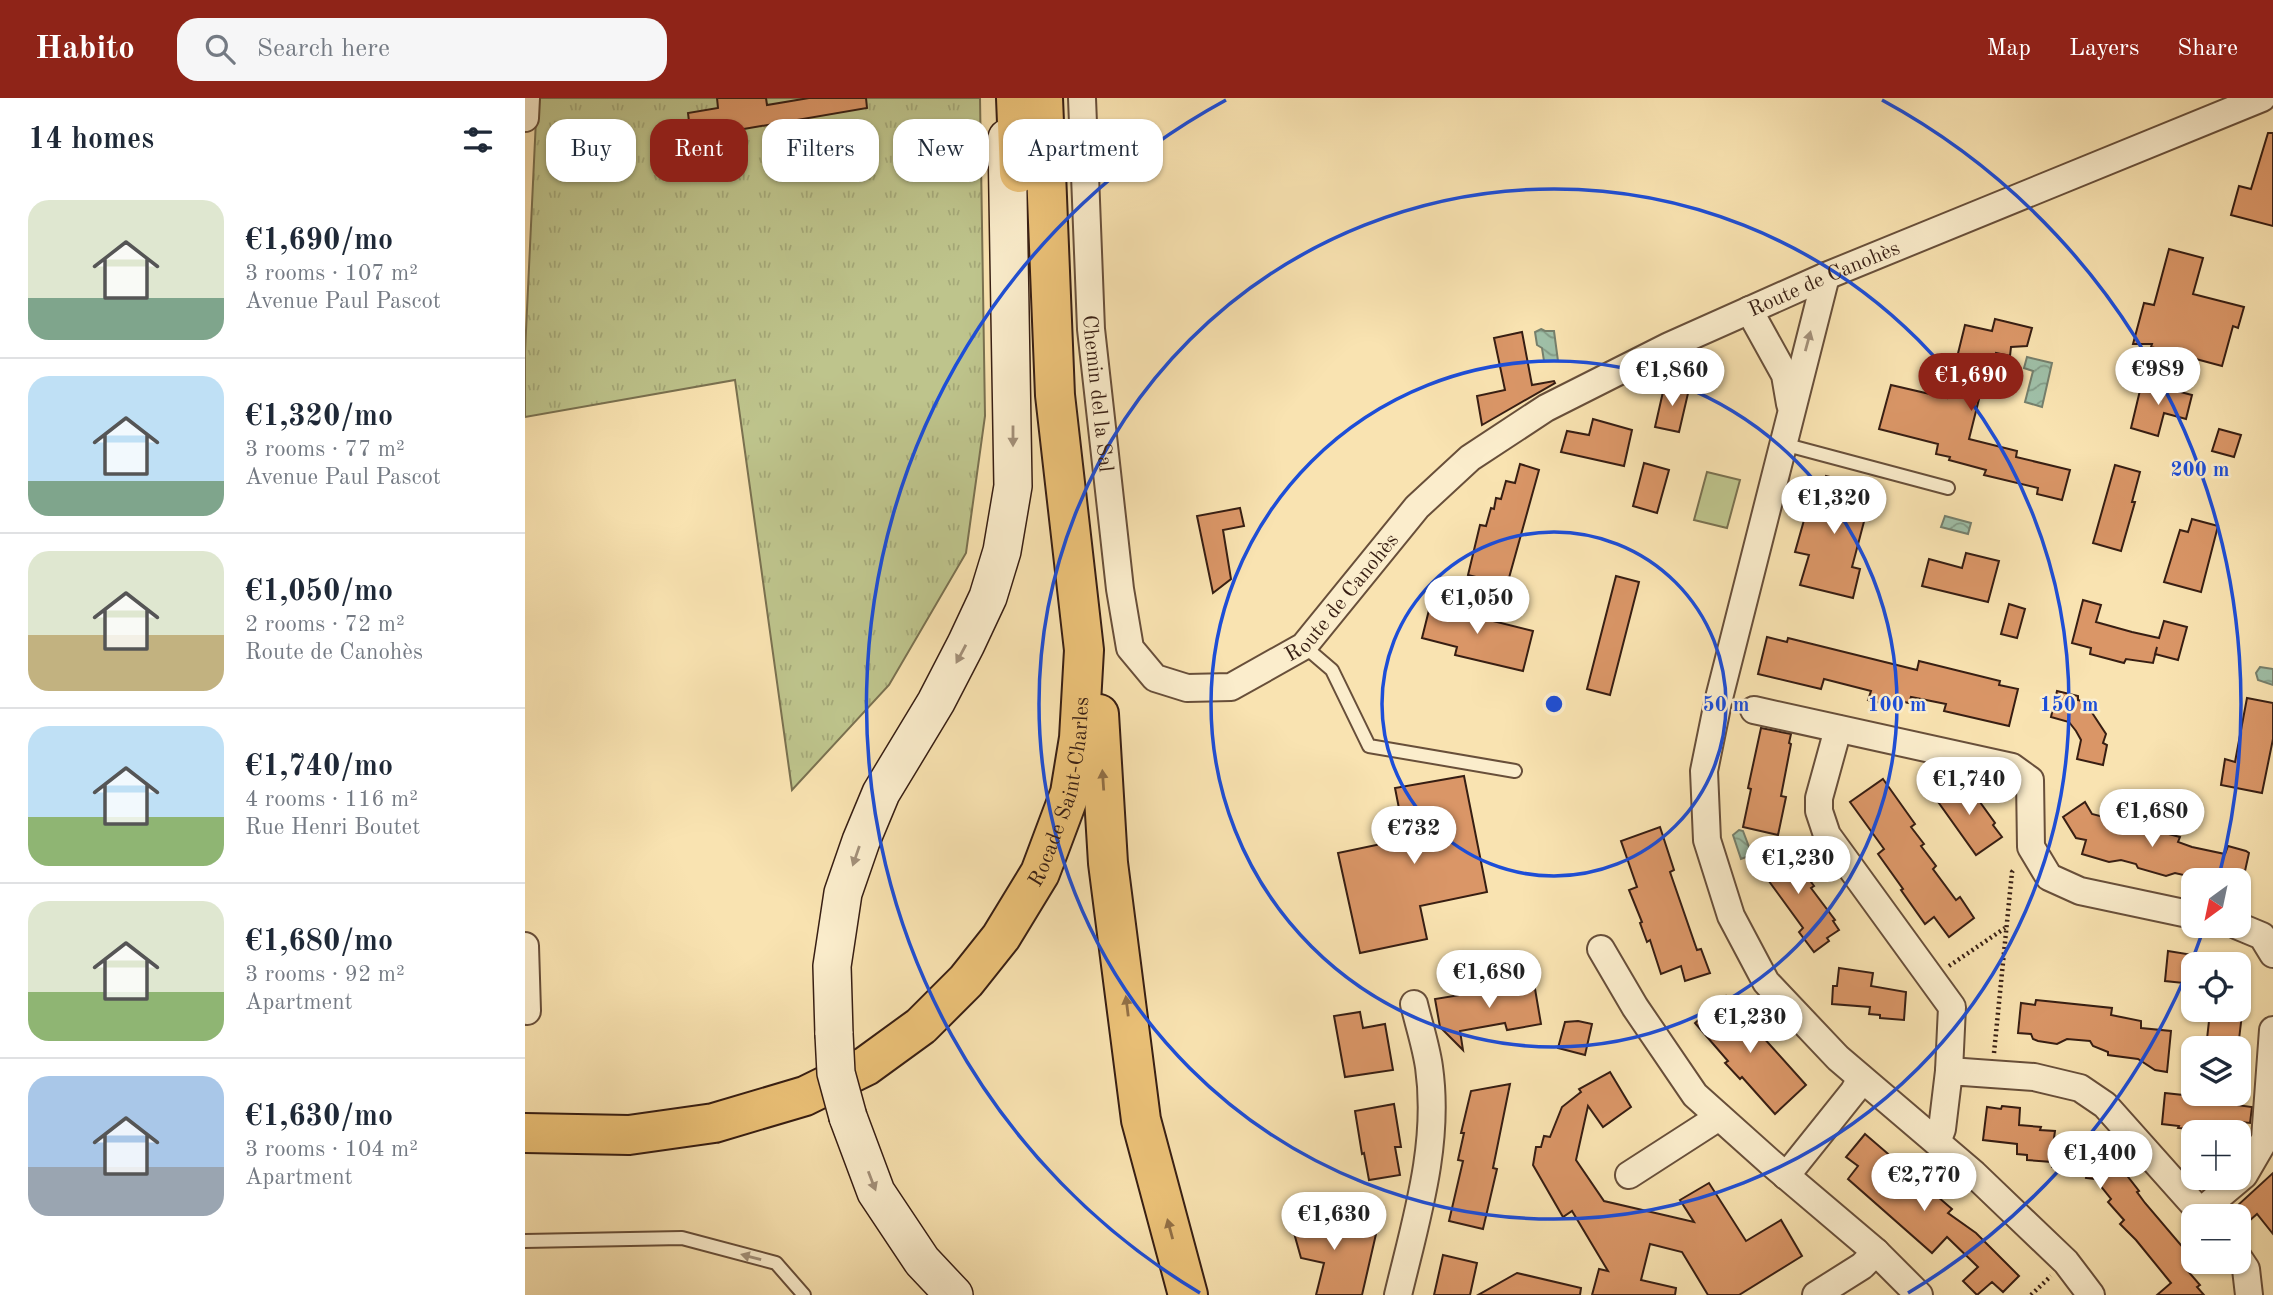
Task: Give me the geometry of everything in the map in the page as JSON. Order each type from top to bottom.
[{"type":"main road","points":[[954,1295],[922,1261],[876,1192],[848,1117],[836,1073],[832,966],[843,893],[881,793],[936,702],[967,644],[988,597],[1002,551],[1013,486],[1007,98]]},
{"type":"main road","name":"Rocade Saint-Charles","points":[[525,1116],[679,1110],[728,1101],[815,1071],[912,1006],[937,982],[981,929],[1020,867],[1048,793],[1057,750],[1061,706],[1061,652],[1059,603],[1036,411],[1023,272],[1016,98]]},
{"type":"main road","name":"Rocade Saint-Charles","points":[[525,1133],[629,1135],[714,1123],[805,1096],[829,1084],[877,1058],[921,1026],[966,981],[1001,937],[1040,873],[1070,793],[1079,738],[1084,650],[1055,395],[1043,98]]},
{"type":"main road","points":[[1046,206],[1063,383],[1085,548],[1098,693],[1108,863],[1141,1120],[1188,1295]]},
{"type":"street","points":[[525,118],[526,98]]},
{"type":"street","name":"Chemin del la Sal","points":[[1082,98],[1091,329],[1120,589],[1130,648],[1155,678]]},
{"type":"street","name":"Route de Canohès","points":[[1155,678],[1187,688],[1231,687],[1304,646],[1417,507],[1470,458],[1546,408],[1669,346],[1826,276],[2262,98]]},
{"type":"street","points":[[1826,276],[1718,702],[1704,771],[1707,840],[1731,916],[1766,982],[1838,1058],[1937,1142],[2066,1262],[2091,1295]]},
{"type":"street","points":[[1749,310],[1785,375],[1791,407]]},
{"type":"street","points":[[1754,709],[2012,766],[2030,780],[2031,847],[2049,877],[2080,891],[2181,912]]},
{"type":"street","points":[[1838,729],[1819,798],[1819,811],[1827,835],[1952,1007],[1949,1071],[1942,1129],[1937,1142]]},
{"type":"street","points":[[2251,931],[2262,936],[2273,954]]},
{"type":"street","points":[[525,946],[527,1011]]},
{"type":"street","points":[[1601,949],[1695,1095],[1876,1252],[1919,1295]]},
{"type":"street","points":[[1398,1295],[1428,1171],[1432,1099],[1429,1065],[1414,1004]]},
{"type":"street","points":[[2213,1204],[2244,1175],[2265,1139],[2273,1030]]},
{"type":"street","points":[[1949,1071],[2034,1077],[2080,1088],[2105,1105],[2193,1204]]},
{"type":"street","points":[[1786,1176],[1854,1091],[1861,1078]]},
{"type":"street","points":[[1629,1175],[1719,1117]]},
{"type":"street","points":[[1816,1295],[1862,1266],[1876,1252]]},
{"type":"street","points":[[2247,1274],[2249,1295]]},
{"type":"lane","points":[[1783,444],[1948,488]]},
{"type":"lane","points":[[1304,646],[1332,670],[1369,746],[1515,771]]},
{"type":"lane","points":[[525,1241],[682,1238],[776,1264],[804,1295]]},
{"type":"path","points":[[1992,1074],[2012,872],[2031,847]]},
{"type":"path","points":[[1931,978],[2006,928]]},
{"type":"green space","points":[[537,98],[980,98],[980,119],[893,119],[893,182],[981,182],[985,416],[966,553],[889,685],[792,790],[735,380],[525,417],[525,352]]},
{"type":"green space","points":[[1707,472],[1740,480],[1727,528],[1694,520]]},
{"type":"water","points":[[1541,329],[1554,331],[1558,361],[1544,361],[1535,332]]},
{"type":"water","points":[[2027,357],[2052,363],[2042,407],[2025,402],[2033,371],[2024,368]]},
{"type":"water","points":[[1945,516],[1971,523],[1968,534],[1941,527]]},
{"type":"water","points":[[2260,667],[2273,669],[2273,685],[2258,680],[2256,673]]},
{"type":"water","points":[[1739,830],[1743,831],[1752,855],[1741,859],[1733,835]]},
{"type":"building","points":[[717,98],[766,98],[767,105],[809,98],[866,98],[867,108],[802,119],[762,119],[762,126],[748,128],[748,119],[689,119],[688,113],[718,108]]},
{"type":"building","points":[[2268,133],[2273,133],[2273,226],[2231,215],[2239,186],[2251,189]]},
{"type":"building","points":[[2169,249],[2203,258],[2193,294],[2244,307],[2238,328],[2233,326],[2222,366],[2151,347],[2152,344],[2133,344],[2144,303],[2154,305]]},
{"type":"building","points":[[1995,319],[2032,328],[2027,346],[2011,347],[2010,356],[1996,353],[1986,392],[1981,391],[1969,439],[2017,451],[2016,457],[2070,470],[2062,500],[2037,494],[2038,488],[1984,475],[1986,470],[1949,460],[1950,457],[1936,454],[1938,444],[1879,429],[1891,385],[1947,398],[1965,325],[1992,331]]},
{"type":"building","points":[[1522,332],[1532,385],[1555,383],[1482,425],[1477,396],[1505,390],[1494,338]]},
{"type":"building","points":[[2142,382],[2192,395],[2186,419],[2164,413],[2158,436],[2131,428]]},
{"type":"building","points":[[1665,383],[1689,389],[1679,432],[1655,427]]},
{"type":"building","points":[[1593,419],[1632,430],[1624,466],[1561,452],[1567,431],[1589,435]]},
{"type":"building","points":[[2219,429],[2241,435],[2234,457],[2212,451]]},
{"type":"building","points":[[1644,463],[1669,470],[1657,513],[1633,506]]},
{"type":"building","points":[[1520,464],[1539,470],[1507,585],[1468,575],[1480,525],[1486,526],[1496,498],[1501,499],[1506,481],[1515,483]]},
{"type":"building","points":[[2115,465],[2140,472],[2132,502],[2135,502],[2121,551],[2093,543]]},
{"type":"building","points":[[1826,476],[1876,489],[1869,515],[1866,514],[1852,567],[1860,569],[1853,598],[1800,585],[1809,555],[1795,552],[1810,499],[1820,502]]},
{"type":"building","points":[[1240,508],[1244,526],[1223,530],[1231,579],[1213,593],[1197,516]]},
{"type":"building","points":[[2192,519],[2218,526],[2201,592],[2164,582],[2180,530],[2188,532]]},
{"type":"building","points":[[1966,553],[1999,561],[1988,602],[1922,586],[1929,559],[1962,568]]},
{"type":"building","points":[[1616,576],[1639,582],[1610,695],[1587,689]]},
{"type":"building","points":[[1432,598],[1467,607],[1465,614],[1533,631],[1523,671],[1455,655],[1457,647],[1422,638]]},
{"type":"building","points":[[2083,600],[2101,605],[2096,622],[2132,632],[2159,638],[2164,621],[2187,627],[2178,660],[2155,654],[2153,663],[2126,659],[2124,663],[2090,654],[2091,648],[2072,643]]},
{"type":"building","points":[[2009,604],[2025,609],[2017,638],[2001,634]]},
{"type":"building","points":[[1767,637],[1787,642],[1788,638],[1917,670],[1919,661],[2000,681],[1999,685],[2018,689],[2009,726],[1944,711],[1946,704],[1911,697],[1909,703],[1890,699],[1889,705],[1868,700],[1871,691],[1824,679],[1821,689],[1758,674]]},
{"type":"building","points":[[2057,691],[2078,696],[2078,700],[2085,702],[2106,734],[2103,743],[2107,745],[2103,765],[2077,759],[2081,740],[2076,731],[2069,722],[2051,717]]},
{"type":"building","points":[[2247,698],[2273,703],[2273,739],[2262,793],[2221,785],[2225,759],[2235,762]]},
{"type":"building","points":[[1761,728],[1791,734],[1781,796],[1786,797],[1778,835],[1743,827]]},
{"type":"building","points":[[1464,776],[1487,892],[1420,906],[1427,939],[1360,953],[1338,853],[1405,839],[1395,788]]},
{"type":"building","points":[[1883,779],[1915,824],[1911,827],[1936,866],[1933,869],[1956,900],[1960,897],[1974,918],[1949,937],[1934,917],[1925,924],[1878,854],[1884,849],[1850,802]]},
{"type":"building","points":[[1961,780],[1969,793],[1972,791],[2002,837],[1976,855],[1936,799]]},
{"type":"building","points":[[2085,802],[2092,814],[2180,837],[2178,842],[2192,847],[2225,854],[2228,846],[2246,851],[2249,853],[2246,868],[2181,868],[2181,874],[2166,876],[2121,860],[2109,862],[2082,854],[2086,840],[2076,838],[2063,817]]},
{"type":"building","points":[[1660,827],[1674,870],[1670,872],[1697,950],[1701,949],[1710,973],[1685,981],[1681,966],[1661,974],[1629,890],[1637,887],[1621,841]]},
{"type":"building","points":[[1782,843],[1814,886],[1811,888],[1835,920],[1833,921],[1839,930],[1814,952],[1799,932],[1803,928],[1755,862]]},
{"type":"building","points":[[2168,951],[2181,953],[2181,983],[2165,981]]},
{"type":"building","points":[[1839,968],[1873,973],[1871,986],[1906,992],[1904,1020],[1869,1014],[1870,1007],[1832,1004],[1833,986],[1837,986]]},
{"type":"building","points":[[1534,983],[1541,1024],[1507,1030],[1505,1023],[1460,1031],[1463,1050],[1440,1027],[1435,999]]},
{"type":"building","points":[[1726,996],[1806,1085],[1775,1114],[1742,1077],[1740,1079],[1725,1063],[1728,1061],[1695,1023]]},
{"type":"building","points":[[2036,1000],[2112,1008],[2111,1015],[2141,1021],[2141,1028],[2171,1031],[2167,1072],[2155,1070],[2138,1059],[2108,1055],[2108,1052],[2093,1046],[2090,1041],[2067,1039],[2057,1044],[2038,1041],[2033,1039],[2031,1034],[2018,1033],[2021,1003],[2035,1005]]},
{"type":"building","points":[[1360,1012],[1363,1028],[1385,1024],[1393,1070],[1345,1077],[1334,1016]]},
{"type":"building","points":[[1565,1022],[1592,1024],[1585,1055],[1558,1048]]},
{"type":"building","points":[[2209,1022],[2241,1022],[2239,1036],[2207,1036]]},
{"type":"building","points":[[1610,1072],[1631,1107],[1603,1127],[1588,1106],[1576,1160],[1604,1201],[1694,1222],[1680,1200],[1709,1183],[1746,1241],[1781,1220],[1802,1256],[1739,1295],[1708,1295],[1682,1252],[1650,1244],[1641,1280],[1676,1288],[1675,1295],[1592,1295],[1599,1269],[1608,1271],[1572,1211],[1563,1217],[1533,1165],[1536,1147],[1541,1147],[1544,1136],[1550,1137],[1562,1107],[1581,1092],[1579,1089]]},
{"type":"building","points":[[1510,1084],[1493,1168],[1497,1169],[1483,1229],[1449,1221],[1463,1161],[1458,1160],[1464,1133],[1461,1133],[1471,1091]]},
{"type":"building","points":[[2165,1093],[2181,1095],[2181,1106],[2252,1107],[2250,1120],[2181,1120],[2181,1128],[2162,1124]]},
{"type":"building","points":[[1394,1104],[1401,1147],[1395,1147],[1400,1175],[1369,1180],[1355,1111]]},
{"type":"building","points":[[2002,1106],[2020,1108],[2019,1125],[2055,1131],[2054,1138],[2075,1140],[2074,1144],[2089,1146],[2089,1153],[2105,1154],[2105,1159],[2114,1159],[2145,1203],[2181,1245],[2181,1274],[2190,1274],[2204,1295],[2157,1295],[2171,1283],[2120,1224],[2124,1220],[2108,1202],[2111,1199],[2095,1179],[2086,1178],[2087,1173],[2063,1172],[2063,1167],[2052,1167],[2052,1162],[2027,1160],[2027,1155],[2017,1154],[2017,1144],[1983,1140],[1987,1107],[2001,1109]]},
{"type":"building","points":[[1865,1134],[1952,1209],[1948,1213],[1976,1233],[2019,1276],[2003,1292],[1992,1282],[1977,1295],[1963,1281],[1978,1267],[1947,1237],[1932,1253],[1848,1179],[1858,1166],[1846,1157]]},
{"type":"building","points":[[2273,1173],[2273,1234],[2257,1214],[2251,1219],[2251,1204],[2239,1204]]},
{"type":"building","points":[[1287,1208],[1334,1219],[1333,1224],[1376,1234],[1362,1295],[1316,1295],[1324,1263],[1301,1258]]},
{"type":"building","points":[[1443,1255],[1477,1263],[1470,1295],[1434,1295]]},
{"type":"building","points":[[1517,1273],[1581,1288],[1580,1295],[1478,1295]]}]
